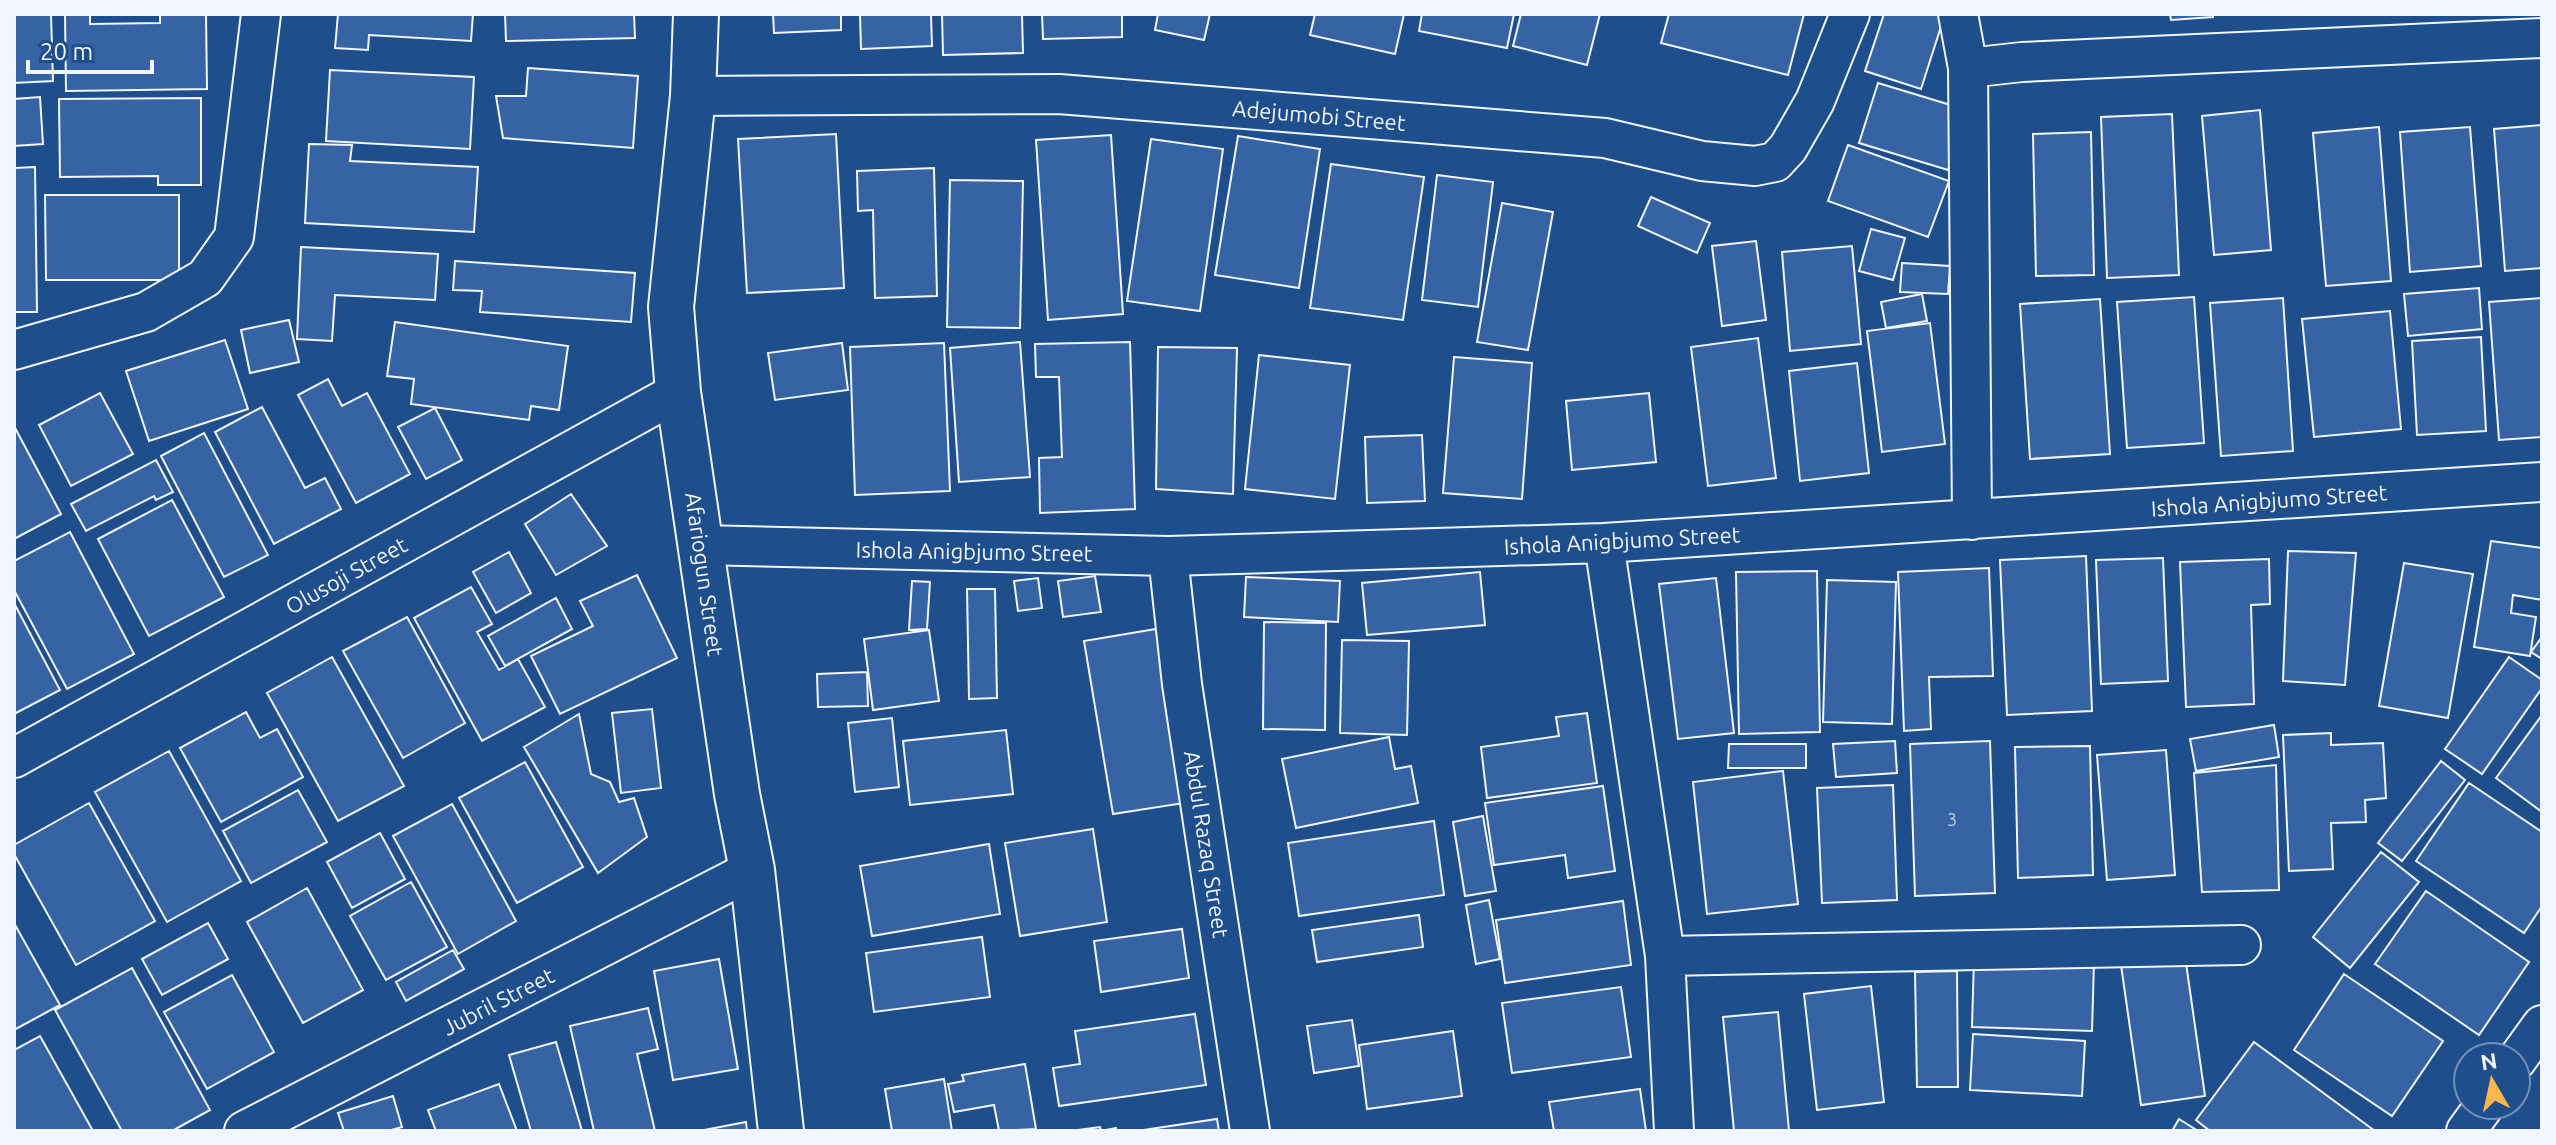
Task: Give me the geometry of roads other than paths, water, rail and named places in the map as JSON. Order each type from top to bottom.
[{"type":"street","points":[[14,350],[146,312],[205,278],[234,237],[261,14]]},
{"type":"street","name":"Afariogun Street","points":[[696,14],[693,96],[671,307],[678,392],[700,545],[737,794],[752,870],[781,1131]]},
{"type":"street","name":"Adejumobi Street","points":[[693,96],[1059,94],[1605,138],[1702,161],[1755,166],[1775,162],[1788,148],[1815,101],[1850,14]]},
{"type":"street","points":[[1958,14],[1968,68],[1972,520]]},
{"type":"street","points":[[1968,68],[2022,62],[2542,38]]},
{"type":"street","name":"Olusoji Street","points":[[14,758],[678,392]]},
{"type":"street","name":"Ishola Anigbjumo Street","points":[[700,545],[1168,556],[1604,543],[2542,482]]},
{"type":"street","points":[[1604,543],[1665,956],[1674,1131]]},
{"type":"street","name":"Abdul Razaq Street","points":[[1168,556],[1182,684],[1250,1131]]},
{"type":"street","name":"Jubril Street","points":[[244,1131],[752,870]]},
{"type":"street","points":[[1665,956],[2241,945]]}]
